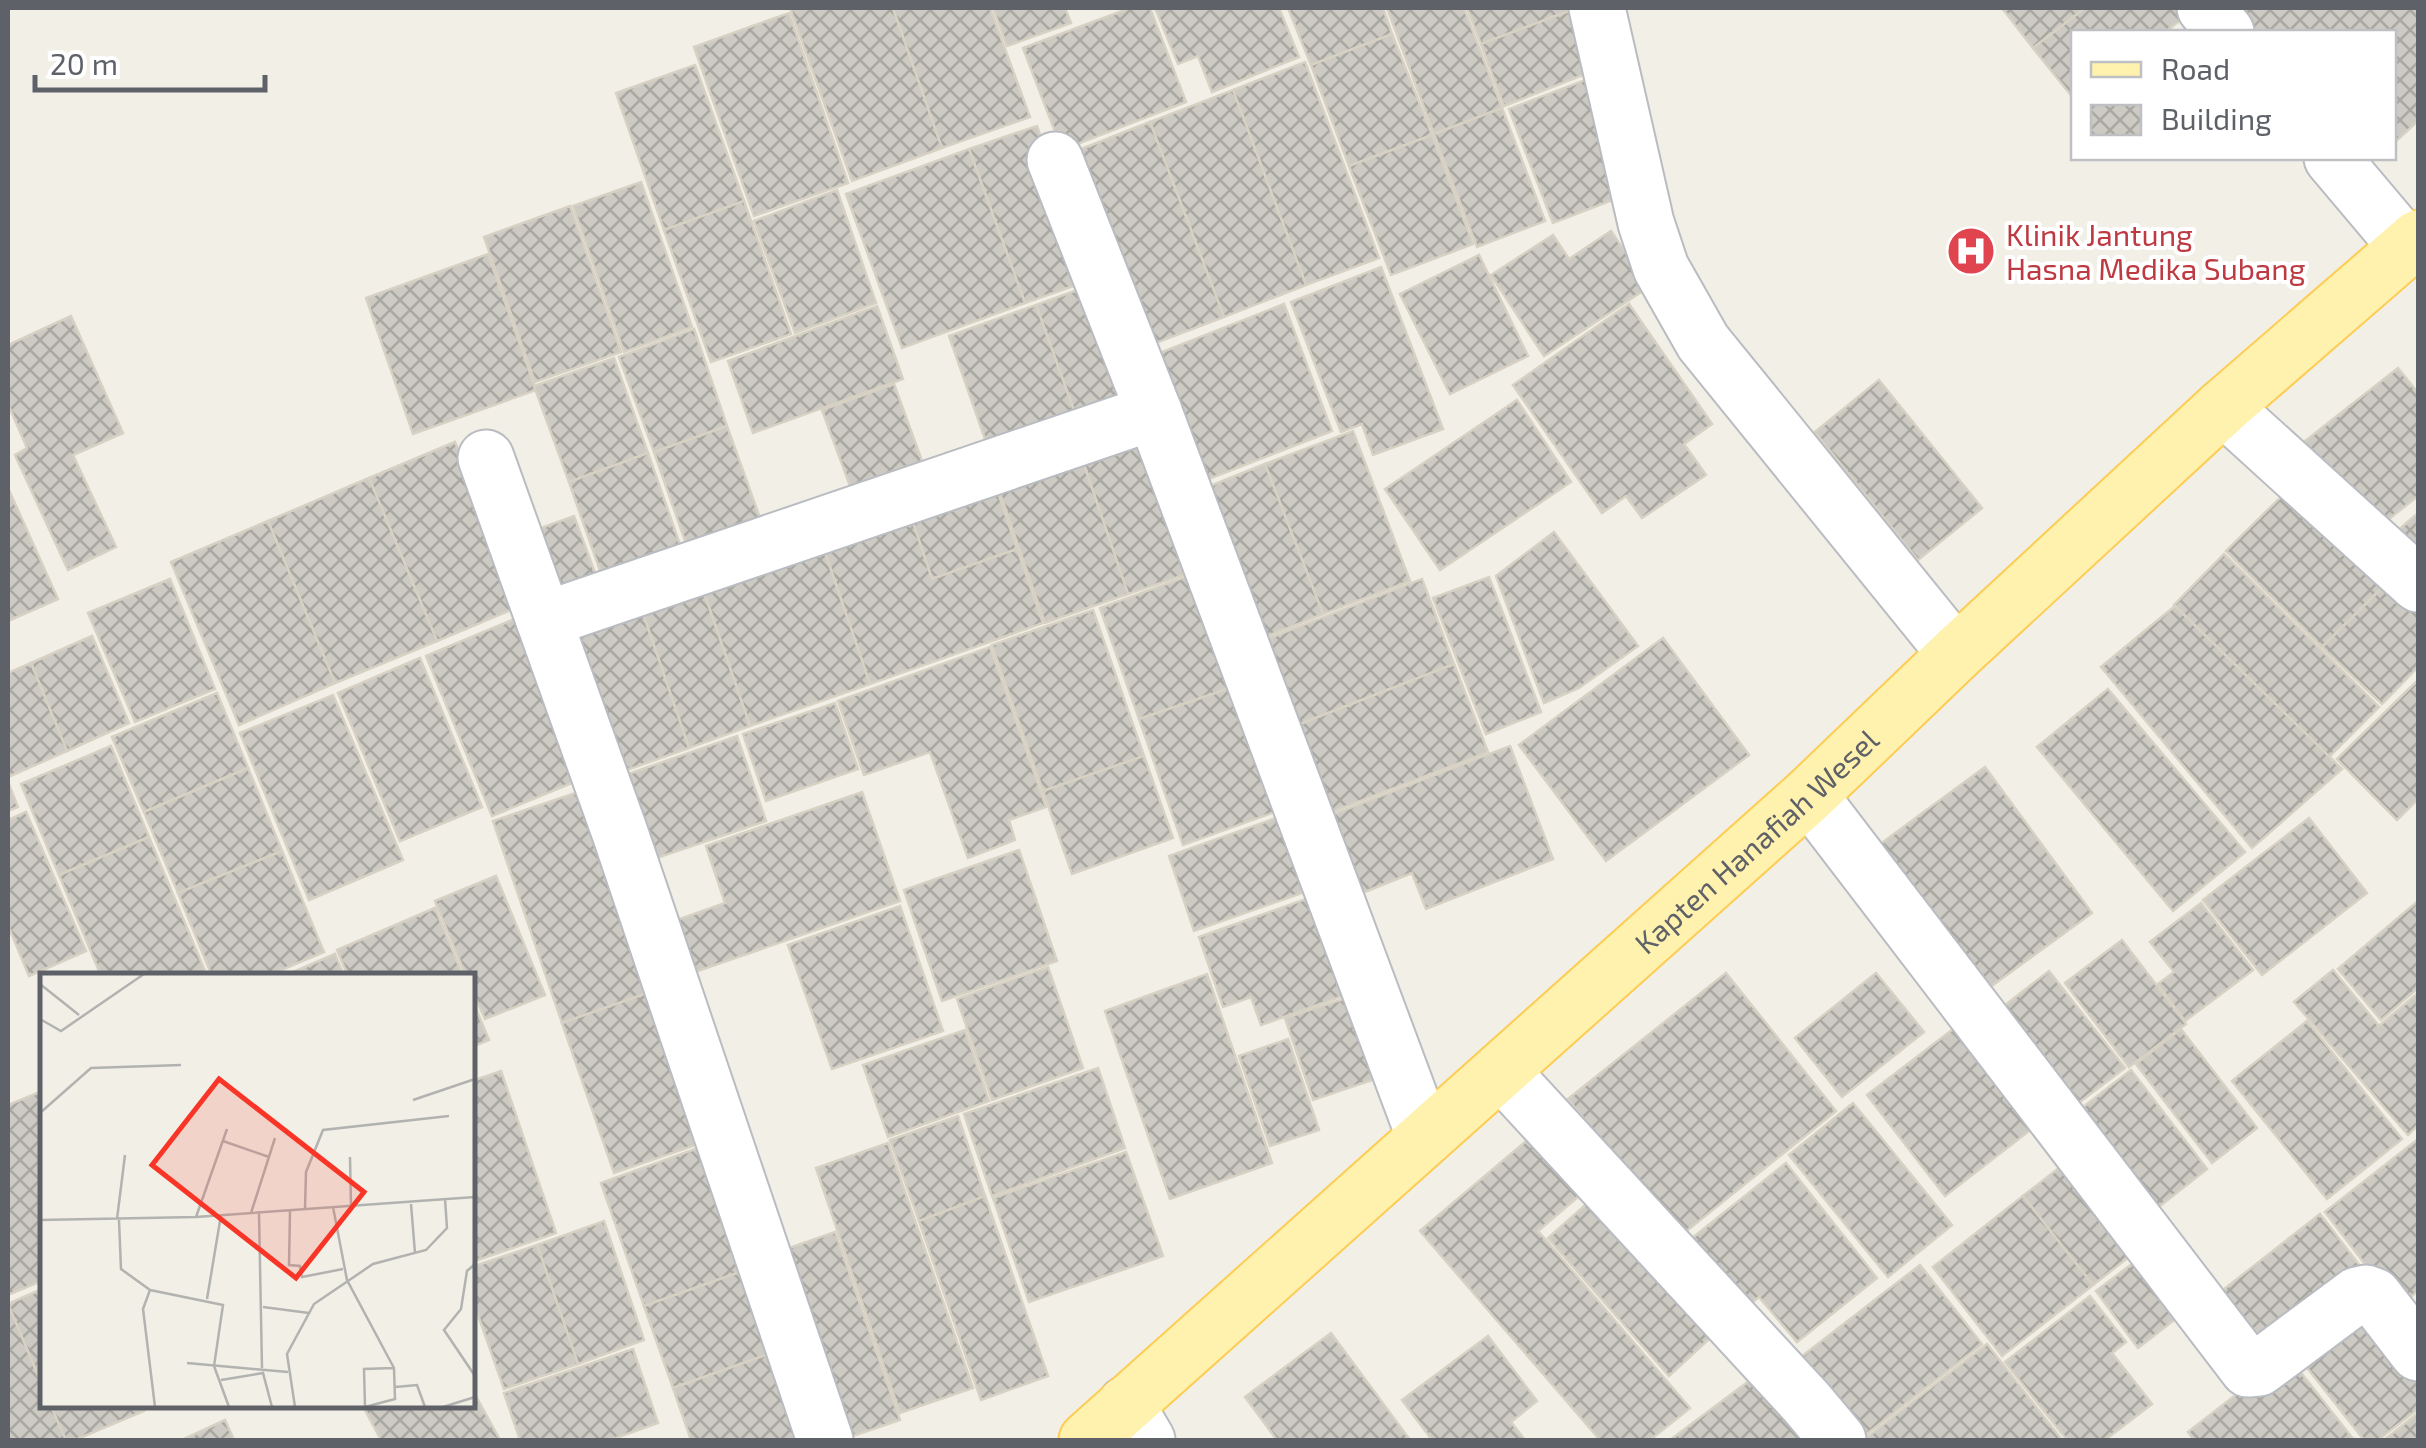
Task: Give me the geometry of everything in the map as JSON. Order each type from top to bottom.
[{"type":"main road","name":"Kapten Hanafiah Wesel","points":[[1087,1440],[1137,1422],[1426,1138],[1810,794],[2223,406],[2413,242]]},
{"type":"street","points":[[1596,8],[1646,223],[1661,268],[1703,342],[1956,654]]},
{"type":"street","points":[[2205,8],[2224,30]]},
{"type":"street","points":[[1055,160],[1154,412],[1426,1138]]},
{"type":"street","points":[[2334,160],[2413,242]]},
{"type":"street","points":[[2223,406],[2418,584]]},
{"type":"street","points":[[544,620],[1154,412]]},
{"type":"street","points":[[486,458],[620,832],[825,1440]]},
{"type":"street","points":[[1810,794],[2248,1369],[2259,1368],[2366,1292],[2374,1296],[2418,1353]]},
{"type":"street","points":[[1501,1071],[1838,1440]]},
{"type":"building","points":[[790,8],[893,8],[942,148],[852,181]]},
{"type":"building","points":[[893,8],[990,8],[1030,117],[942,148]]},
{"type":"building","points":[[993,8],[1065,8],[1071,23],[1007,46]]},
{"type":"building","points":[[1130,8],[1150,8],[1186,102],[1062,150],[1023,48]]},
{"type":"building","points":[[1155,8],[1279,8],[1299,57],[1212,92],[1198,56],[1178,64]]},
{"type":"building","points":[[1288,8],[1383,8],[1392,34],[1311,65]]},
{"type":"building","points":[[1387,8],[1464,8],[1502,108],[1434,134]]},
{"type":"building","points":[[1467,8],[1577,8],[1481,44]]},
{"type":"building","points":[[1577,8],[1608,65],[1504,106],[1481,44]]},
{"type":"building","points":[[2002,8],[2085,8],[2033,48]]},
{"type":"building","points":[[2085,8],[2188,8],[2191,12],[2168,30],[2071,30],[2071,95],[2033,48]]},
{"type":"building","points":[[2239,8],[2418,8],[2418,121],[2396,141],[2396,30],[2242,30]]},
{"type":"building","points":[[789,13],[848,183],[754,216],[694,47]]},
{"type":"building","points":[[1392,34],[1432,135],[1349,166],[1311,65]]},
{"type":"building","points":[[1305,62],[1379,258],[1306,285],[1233,90]]},
{"type":"building","points":[[695,65],[744,201],[664,230],[616,93]]},
{"type":"building","points":[[1585,80],[1628,194],[1553,223],[1509,109]]},
{"type":"building","points":[[1233,90],[1306,285],[1224,317],[1150,122]]},
{"type":"building","points":[[1502,108],[1545,221],[1477,247],[1434,134]]},
{"type":"building","points":[[1150,122],[1224,317],[1140,349],[1066,155]]},
{"type":"building","points":[[1037,126],[1091,280],[1025,303],[969,149]]},
{"type":"building","points":[[1432,135],[1473,244],[1391,275],[1349,166]]},
{"type":"building","points":[[969,149],[1025,303],[902,348],[846,194]]},
{"type":"building","points":[[641,182],[692,327],[624,352],[573,206]]},
{"type":"building","points":[[837,190],[876,303],[795,333],[754,221]]},
{"type":"building","points":[[744,201],[791,334],[711,362],[664,230]]},
{"type":"building","points":[[570,206],[621,352],[535,382],[484,237]]},
{"type":"building","points":[[1611,231],[1649,287],[1544,356],[1491,275],[1553,235],[1569,259]]},
{"type":"building","points":[[488,254],[536,390],[413,434],[366,298]]},
{"type":"building","points":[[1479,255],[1528,356],[1450,394],[1400,294]]},
{"type":"building","points":[[1381,267],[1443,429],[1373,455],[1362,424],[1341,432],[1291,302]]},
{"type":"building","points":[[1099,282],[1143,409],[1081,430],[1036,305]]},
{"type":"building","points":[[1284,304],[1332,431],[1201,482],[1152,356]]},
{"type":"building","points":[[1629,304],[1712,424],[1684,444],[1706,475],[1642,518],[1626,496],[1602,513],[1513,385]]},
{"type":"building","points":[[1036,305],[1081,430],[993,462],[949,336]]},
{"type":"building","points":[[877,306],[903,379],[753,433],[728,361]]},
{"type":"building","points":[[71,316],[123,433],[73,455],[116,547],[68,570],[15,455],[27,448],[8,404],[8,345]]},
{"type":"building","points":[[694,329],[727,426],[654,452],[619,357]]},
{"type":"building","points":[[614,358],[648,453],[569,482],[534,386]]},
{"type":"building","points":[[2398,368],[2418,393],[2418,496],[2375,530],[2304,442]]},
{"type":"building","points":[[1879,380],[1982,508],[1918,560],[1815,432]]},
{"type":"building","points":[[894,384],[922,461],[850,486],[822,410]]},
{"type":"building","points":[[1517,400],[1571,482],[1440,570],[1385,489]]},
{"type":"building","points":[[1150,417],[1202,569],[1128,594],[1077,444]]},
{"type":"building","points":[[727,426],[765,532],[691,558],[654,452]]},
{"type":"building","points":[[1353,431],[1410,581],[1323,614],[1265,464]]},
{"type":"building","points":[[455,442],[523,605],[437,641],[369,478]]},
{"type":"building","points":[[1077,444],[1128,594],[1045,623],[993,473]]},
{"type":"building","points":[[648,453],[685,559],[606,588],[569,482]]},
{"type":"building","points":[[1265,464],[1323,614],[1253,642],[1195,492]]},
{"type":"building","points":[[991,472],[1017,549],[932,579],[906,502]]},
{"type":"building","points":[[369,478],[437,641],[335,683],[268,521]]},
{"type":"building","points":[[2292,486],[2388,582],[2322,647],[2226,551]]},
{"type":"building","points":[[8,488],[58,599],[8,621]]},
{"type":"building","points":[[906,502],[932,579],[1017,549],[1043,623],[870,684],[818,532]]},
{"type":"building","points":[[2418,513],[2418,562],[2395,533]]},
{"type":"building","points":[[574,516],[601,589],[545,609],[519,536]]},
{"type":"building","points":[[268,521],[335,683],[239,725],[171,562]]},
{"type":"building","points":[[818,532],[870,684],[750,726],[698,575]]},
{"type":"building","points":[[1554,532],[1638,646],[1579,688],[1544,703],[1496,576]]},
{"type":"building","points":[[2224,554],[2379,707],[2329,757],[2174,605]]},
{"type":"building","points":[[1199,572],[1239,685],[1139,719],[1100,608]]},
{"type":"building","points":[[698,575],[750,726],[689,748],[637,596]]},
{"type":"building","points":[[1489,577],[1541,712],[1486,734],[1433,598]]},
{"type":"building","points":[[170,579],[215,689],[135,722],[88,613]]},
{"type":"building","points":[[1422,579],[1454,664],[1282,731],[1249,646]]},
{"type":"building","points":[[2388,582],[2418,613],[2418,667],[2382,704],[2322,647]]},
{"type":"building","points":[[637,596],[689,748],[607,777],[555,625]]},
{"type":"building","points":[[2175,606],[2342,769],[2252,848],[2101,667]]},
{"type":"building","points":[[1093,610],[1144,756],[1043,791],[992,645]]},
{"type":"building","points":[[524,615],[591,775],[492,816],[426,656]]},
{"type":"building","points":[[92,636],[129,723],[67,751],[31,663]]},
{"type":"building","points":[[1663,638],[1749,755],[1606,861],[1519,745]]},
{"type":"building","points":[[990,647],[1046,807],[1009,820],[1015,840],[968,858],[930,752],[864,775],[838,701]]},
{"type":"building","points":[[420,658],[482,807],[400,841],[338,693]]},
{"type":"building","points":[[31,663],[67,751],[8,777],[8,673]]},
{"type":"building","points":[[1454,664],[1488,752],[1316,818],[1282,731]]},
{"type":"building","points":[[2418,680],[2418,799],[2397,820],[2337,759]]},
{"type":"building","points":[[1239,685],[1283,809],[1183,845],[1139,719]]},
{"type":"building","points":[[2108,689],[2245,852],[2173,911],[2037,747]]},
{"type":"building","points":[[217,693],[248,768],[144,812],[112,737]]},
{"type":"building","points":[[333,695],[403,860],[309,900],[240,733]]},
{"type":"building","points":[[835,703],[858,769],[766,801],[743,734]]},
{"type":"building","points":[[737,736],[766,821],[642,863],[614,779]]},
{"type":"building","points":[[111,746],[149,837],[59,875],[21,784]]},
{"type":"building","points":[[1510,746],[1553,859],[1426,909],[1412,873],[1352,897],[1321,819]]},
{"type":"building","points":[[1144,756],[1173,838],[1072,874],[1043,791]]},
{"type":"building","points":[[1985,767],[2092,913],[1975,998],[1868,853]]},
{"type":"building","points":[[248,768],[282,851],[178,893],[144,812]]},
{"type":"building","points":[[8,782],[18,807],[8,811]]},
{"type":"building","points":[[599,785],[667,986],[562,1023],[493,821]]},
{"type":"building","points":[[862,792],[900,901],[695,972],[677,920],[725,903],[706,846]]},
{"type":"building","points":[[26,812],[86,951],[29,976],[8,931],[8,820]]},
{"type":"building","points":[[1293,812],[1319,887],[1194,931],[1169,856]]},
{"type":"building","points":[[2309,818],[2367,893],[2262,975],[2203,900]]},
{"type":"building","points":[[149,837],[205,971],[100,973],[59,875]]},
{"type":"building","points":[[1019,850],[1057,961],[942,1001],[904,890]]},
{"type":"building","points":[[282,851],[324,952],[274,973],[211,973],[178,893]]},
{"type":"building","points":[[496,876],[545,995],[485,1019],[475,997],[475,973],[465,973],[435,901]]},
{"type":"building","points":[[1320,894],[1354,992],[1261,1025],[1251,997],[1223,1007],[1199,937]]},
{"type":"building","points":[[2418,901],[2418,988],[2381,1020],[2338,969]]},
{"type":"building","points":[[2201,903],[2253,970],[2185,1021],[2158,984],[2174,972],[2150,942]]},
{"type":"building","points":[[900,906],[943,1031],[832,1069],[788,945]]},
{"type":"building","points":[[435,908],[462,973],[347,973],[337,950]]},
{"type":"building","points":[[2122,940],[2186,1024],[2129,1067],[2065,983]]},
{"type":"building","points":[[335,954],[343,973],[291,973]]},
{"type":"building","points":[[1048,967],[1083,1068],[992,1100],[957,999]]},
{"type":"building","points":[[2333,970],[2379,1026],[2418,993],[2418,1125],[2408,1135],[2294,1002]]},
{"type":"building","points":[[2049,971],[2125,1068],[2065,1113],[1990,1017]]},
{"type":"building","points":[[1726,973],[1836,1111],[1679,1237],[1568,1099]]},
{"type":"building","points":[[1876,973],[1924,1032],[1842,1097],[1795,1038]]},
{"type":"building","points":[[1207,974],[1272,1163],[1170,1199],[1105,1011]]},
{"type":"building","points":[[667,986],[719,1137],[614,1173],[562,1023]]},
{"type":"building","points":[[1362,993],[1390,1074],[1313,1100],[1285,1018]]},
{"type":"building","points":[[475,1006],[489,1040],[475,1046]]},
{"type":"building","points":[[1969,1017],[2046,1118],[1945,1196],[1867,1095]]},
{"type":"building","points":[[2307,1021],[2402,1139],[2327,1199],[2232,1081]]},
{"type":"building","points":[[2181,1029],[2257,1128],[2212,1163],[2136,1064]]},
{"type":"building","points":[[965,1030],[989,1101],[888,1137],[863,1065]]},
{"type":"building","points":[[1288,1039],[1319,1130],[1270,1146],[1239,1056]]},
{"type":"building","points":[[1098,1068],[1125,1148],[992,1196],[964,1114]]},
{"type":"building","points":[[2131,1070],[2207,1169],[2146,1217],[2069,1118]]},
{"type":"building","points":[[501,1071],[556,1233],[475,1261],[475,1080]]},
{"type":"building","points":[[40,1092],[40,1282],[8,1295],[8,1105]]},
{"type":"building","points":[[1853,1103],[1952,1225],[1888,1277],[1789,1155]]},
{"type":"building","points":[[958,1116],[985,1196],[919,1221],[890,1140]]},
{"type":"building","points":[[1531,1137],[1580,1195],[1538,1231],[1690,1408],[1650,1440],[1600,1440],[1420,1231]]},
{"type":"building","points":[[2418,1139],[2418,1291],[2398,1307],[2325,1212]]},
{"type":"building","points":[[888,1143],[973,1388],[900,1413],[816,1168]]},
{"type":"building","points":[[709,1144],[751,1268],[644,1306],[601,1183]]},
{"type":"building","points":[[1126,1152],[1163,1256],[1029,1302],[993,1198]]},
{"type":"building","points":[[2078,1153],[2148,1242],[2093,1285],[2023,1196]]},
{"type":"building","points":[[1786,1163],[1877,1278],[1797,1342],[1759,1297],[1731,1319],[1676,1251]]},
{"type":"building","points":[[1600,1192],[1720,1329],[1669,1376],[1548,1238]]},
{"type":"building","points":[[985,1196],[1048,1376],[981,1400],[919,1221]]},
{"type":"building","points":[[2023,1196],[2093,1285],[2002,1356],[1933,1267]]},
{"type":"building","points":[[2320,1214],[2370,1279],[2258,1365],[2209,1301]]},
{"type":"building","points":[[604,1221],[644,1340],[578,1364],[537,1245]]},
{"type":"building","points":[[835,1232],[900,1420],[841,1440],[766,1256]]},
{"type":"building","points":[[537,1245],[578,1364],[504,1389],[475,1307],[475,1266]]},
{"type":"building","points":[[2152,1249],[2195,1304],[2138,1348],[2096,1291]]},
{"type":"building","points":[[1920,1265],[1982,1344],[1859,1440],[1792,1364]]},
{"type":"building","points":[[751,1268],[780,1350],[673,1388],[644,1306]]},
{"type":"building","points":[[40,1290],[40,1380],[8,1304]]},
{"type":"building","points":[[2090,1296],[2126,1342],[2112,1353],[2152,1404],[2105,1440],[2067,1440],[2005,1362]]},
{"type":"building","points":[[2363,1297],[2418,1367],[2418,1409],[2378,1440],[2364,1440],[2294,1351]]},
{"type":"building","points":[[8,1304],[40,1380],[40,1408],[52,1408],[66,1440],[8,1440]]},
{"type":"building","points":[[1331,1333],[1410,1440],[1277,1440],[1245,1397]]},
{"type":"building","points":[[1488,1336],[1537,1401],[1511,1422],[1525,1440],[1432,1440],[1402,1400]]},
{"type":"building","points":[[1987,1344],[2062,1440],[1866,1438]]},
{"type":"building","points":[[633,1349],[658,1423],[610,1440],[520,1440],[504,1393]]},
{"type":"building","points":[[780,1350],[799,1440],[691,1440],[673,1388]]},
{"type":"building","points":[[2287,1355],[2354,1440],[2194,1440],[2188,1432]]},
{"type":"building","points":[[1757,1375],[1807,1440],[1670,1440]]},
{"type":"building","points":[[475,1394],[500,1440],[381,1440],[364,1408],[475,1408]]},
{"type":"building","points":[[52,1408],[144,1411],[75,1440],[66,1440]]},
{"type":"building","points":[[2418,1413],[2418,1440],[2384,1440]]},
{"type":"building","points":[[225,1420],[234,1440],[182,1440]]},
{"type":"place","name":"Klinik Jantung Hasna Medika Subang","points":[[1971,251]]}]
